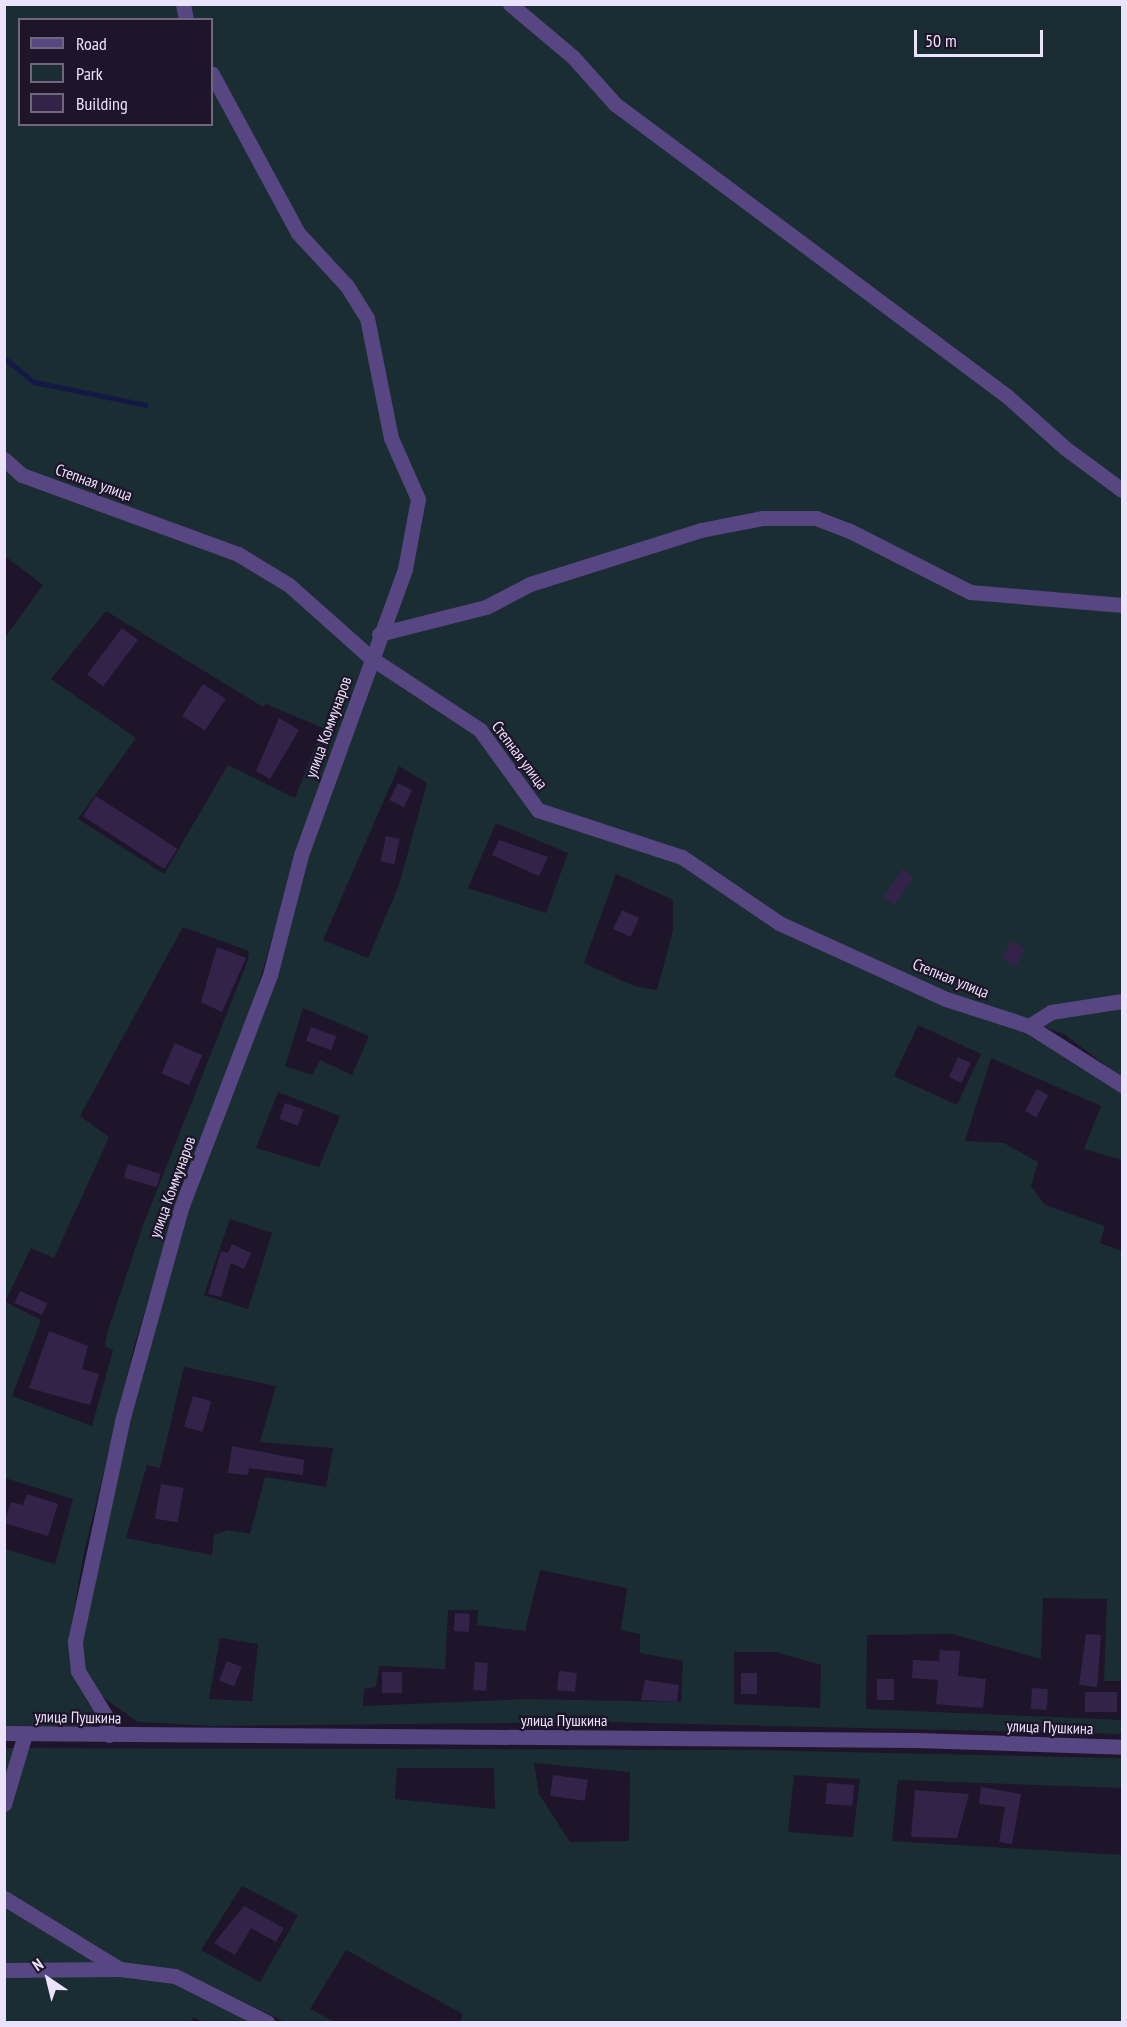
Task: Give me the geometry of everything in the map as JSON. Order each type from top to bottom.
[{"type":"street","points":[[510,4],[573,57],[615,104],[1008,397],[1065,448],[1122,490]]},
{"type":"street","name":"улица Коммунаров","points":[[110,1735],[105,1716],[78,1671],[75,1641],[122,1421],[181,1208],[270,975],[301,855],[379,634],[405,569],[418,499],[391,438],[378,351],[367,318],[346,285],[298,233],[213,76]]},
{"type":"street","name":"Степная улица","points":[[4,459],[22,475],[238,555],[289,585],[371,658],[480,730],[538,810],[682,857],[779,924],[946,999],[1029,1026],[1122,1085]]},
{"type":"street","points":[[379,634],[486,607],[530,584],[700,530],[763,518],[816,518],[849,530],[970,592],[1122,605]]},
{"type":"street","points":[[1029,1026],[1051,1012],[1122,1001]]},
{"type":"street","name":"улица Пушкина","points":[[4,1733],[904,1740],[1122,1748]]},
{"type":"street","points":[[4,1804],[26,1734]]},
{"type":"street","points":[[4,1898],[120,1969]]},
{"type":"street","points":[[4,1970],[120,1969],[175,1976],[267,2022]]},
{"type":"green space","points":[[5,5],[1122,5],[1122,1078],[1064,1034],[940,990],[794,926],[692,857],[537,815],[687,866],[792,936],[1036,1035],[1122,1092],[1122,1160],[1084,1149],[1101,1106],[991,1058],[965,1141],[1004,1143],[1038,1162],[1031,1186],[1045,1205],[1105,1226],[1100,1243],[1122,1251],[1122,1681],[1104,1681],[1107,1599],[1043,1598],[1041,1659],[952,1634],[867,1635],[866,1709],[1122,1720],[1122,1734],[606,1722],[211,1726],[138,1722],[98,1694],[84,1670],[79,1640],[126,1424],[186,1208],[276,974],[285,892],[249,1018],[178,1200],[134,1347],[84,1553],[70,1632],[97,1718],[92,1726],[5,1726],[5,1549],[55,1564],[73,1499],[5,1478],[4,639],[43,585],[5,556]],"holes":[[[106,611],[263,707],[266,704],[323,728],[295,798],[228,765],[164,874],[78,819],[136,738],[51,679]],[[399,766],[427,783],[399,885],[368,958],[323,940]],[[496,823],[568,853],[546,913],[468,888]],[[616,874],[673,900],[673,931],[657,990],[634,986],[584,963]],[[183,927],[249,951],[248,960],[142,1228],[108,1330],[105,1346],[113,1350],[92,1426],[12,1396],[41,1320],[5,1302],[31,1248],[54,1258],[109,1137],[80,1116]],[[303,1008],[369,1036],[352,1075],[320,1060],[312,1075],[285,1066]],[[918,1025],[981,1054],[957,1105],[894,1076]],[[278,1092],[340,1116],[319,1167],[256,1148]],[[230,1219],[272,1233],[248,1309],[204,1295]],[[184,1367],[276,1386],[260,1442],[333,1448],[326,1487],[265,1477],[250,1534],[228,1530],[214,1535],[212,1555],[126,1538],[147,1465],[160,1468]],[[540,1570],[627,1588],[621,1630],[640,1634],[640,1653],[683,1661],[681,1702],[525,1699],[363,1706],[364,1689],[376,1687],[379,1666],[445,1669],[448,1610],[478,1610],[477,1625],[525,1631]],[[220,1638],[258,1644],[252,1701],[209,1699]],[[734,1652],[776,1652],[821,1665],[820,1708],[734,1704]]]},
{"type":"green space","points":[[5,1748],[756,1750],[1122,1758],[1122,1788],[898,1780],[892,1841],[1122,1855],[1122,2022],[460,2022],[463,2014],[346,1950],[310,2009],[335,2022],[285,2022],[221,1991],[135,1966],[130,1979],[175,1982],[258,2022],[202,2022],[194,2017],[190,2022],[5,2022]],"holes":[[[534,1763],[630,1772],[629,1841],[570,1842],[539,1794]],[[397,1768],[494,1768],[495,1809],[395,1799]],[[794,1775],[860,1779],[853,1837],[788,1832]],[[242,1886],[298,1915],[260,1982],[201,1950]]]},
{"type":"building","points":[[122,628],[138,640],[103,686],[87,674]]},
{"type":"building","points":[[203,684],[226,699],[205,731],[182,716]]},
{"type":"building","points":[[279,718],[299,730],[270,779],[256,771]]},
{"type":"building","points":[[398,783],[412,790],[404,807],[389,800]]},
{"type":"building","points":[[96,796],[177,849],[164,869],[83,816]]},
{"type":"building","points":[[386,836],[400,839],[394,864],[381,861]]},
{"type":"building","points":[[499,840],[548,857],[539,876],[492,855]]},
{"type":"building","points":[[902,869],[914,877],[895,905],[883,897]]},
{"type":"building","points":[[622,910],[639,918],[630,937],[613,929]]},
{"type":"building","points":[[1011,941],[1025,948],[1016,966],[1002,959]]},
{"type":"building","points":[[217,947],[246,958],[222,1012],[201,1002]]},
{"type":"building","points":[[311,1027],[336,1036],[331,1050],[306,1041]]},
{"type":"building","points":[[175,1043],[202,1055],[189,1085],[162,1073]]},
{"type":"building","points":[[958,1057],[971,1063],[961,1083],[949,1077]]},
{"type":"building","points":[[1037,1089],[1048,1095],[1036,1117],[1025,1111]]},
{"type":"building","points":[[285,1103],[304,1110],[298,1126],[279,1119]]},
{"type":"building","points":[[128,1164],[161,1174],[156,1187],[124,1177]]},
{"type":"building","points":[[232,1244],[251,1253],[244,1269],[231,1263],[221,1297],[208,1294],[221,1251],[228,1253]]},
{"type":"building","points":[[20,1291],[47,1303],[42,1315],[15,1303]]},
{"type":"building","points":[[49,1331],[88,1346],[82,1369],[99,1374],[90,1405],[29,1388]]},
{"type":"building","points":[[193,1396],[211,1401],[202,1432],[184,1427]]},
{"type":"building","points":[[232,1446],[304,1460],[303,1475],[249,1468],[248,1475],[228,1473]]},
{"type":"building","points":[[161,1484],[184,1488],[178,1522],[155,1518]]},
{"type":"building","points":[[27,1494],[58,1504],[48,1536],[4,1523],[11,1502],[23,1505]]},
{"type":"building","points":[[455,1613],[470,1614],[469,1632],[454,1631]]},
{"type":"building","points":[[1086,1634],[1101,1635],[1097,1687],[1079,1685]]},
{"type":"building","points":[[940,1650],[960,1651],[958,1676],[986,1679],[983,1708],[936,1704],[938,1680],[912,1678],[913,1660],[939,1661]]},
{"type":"building","points":[[227,1661],[242,1667],[234,1686],[219,1680]]},
{"type":"building","points":[[475,1662],[488,1663],[486,1691],[473,1690]]},
{"type":"building","points":[[559,1671],[577,1673],[575,1692],[557,1690]]},
{"type":"building","points":[[382,1672],[402,1672],[402,1693],[382,1693]]},
{"type":"building","points":[[741,1673],[757,1673],[757,1694],[741,1694]]},
{"type":"building","points":[[877,1679],[894,1679],[894,1700],[877,1700]]},
{"type":"building","points":[[645,1680],[679,1685],[677,1702],[641,1700]]},
{"type":"building","points":[[1032,1688],[1048,1689],[1046,1710],[1031,1709]]},
{"type":"building","points":[[1085,1692],[1117,1692],[1117,1712],[1085,1712]]},
{"type":"building","points":[[553,1775],[588,1780],[585,1801],[550,1796]]},
{"type":"building","points":[[827,1783],[854,1785],[852,1806],[826,1804]]},
{"type":"building","points":[[981,1787],[1021,1794],[1012,1844],[999,1842],[1005,1807],[979,1804]]},
{"type":"building","points":[[915,1790],[969,1794],[957,1838],[911,1837]]},
{"type":"building","points":[[244,1906],[284,1928],[276,1942],[251,1928],[235,1955],[214,1943]]},
{"type":"waterway","points":[[4,358],[34,382],[146,405]]}]
